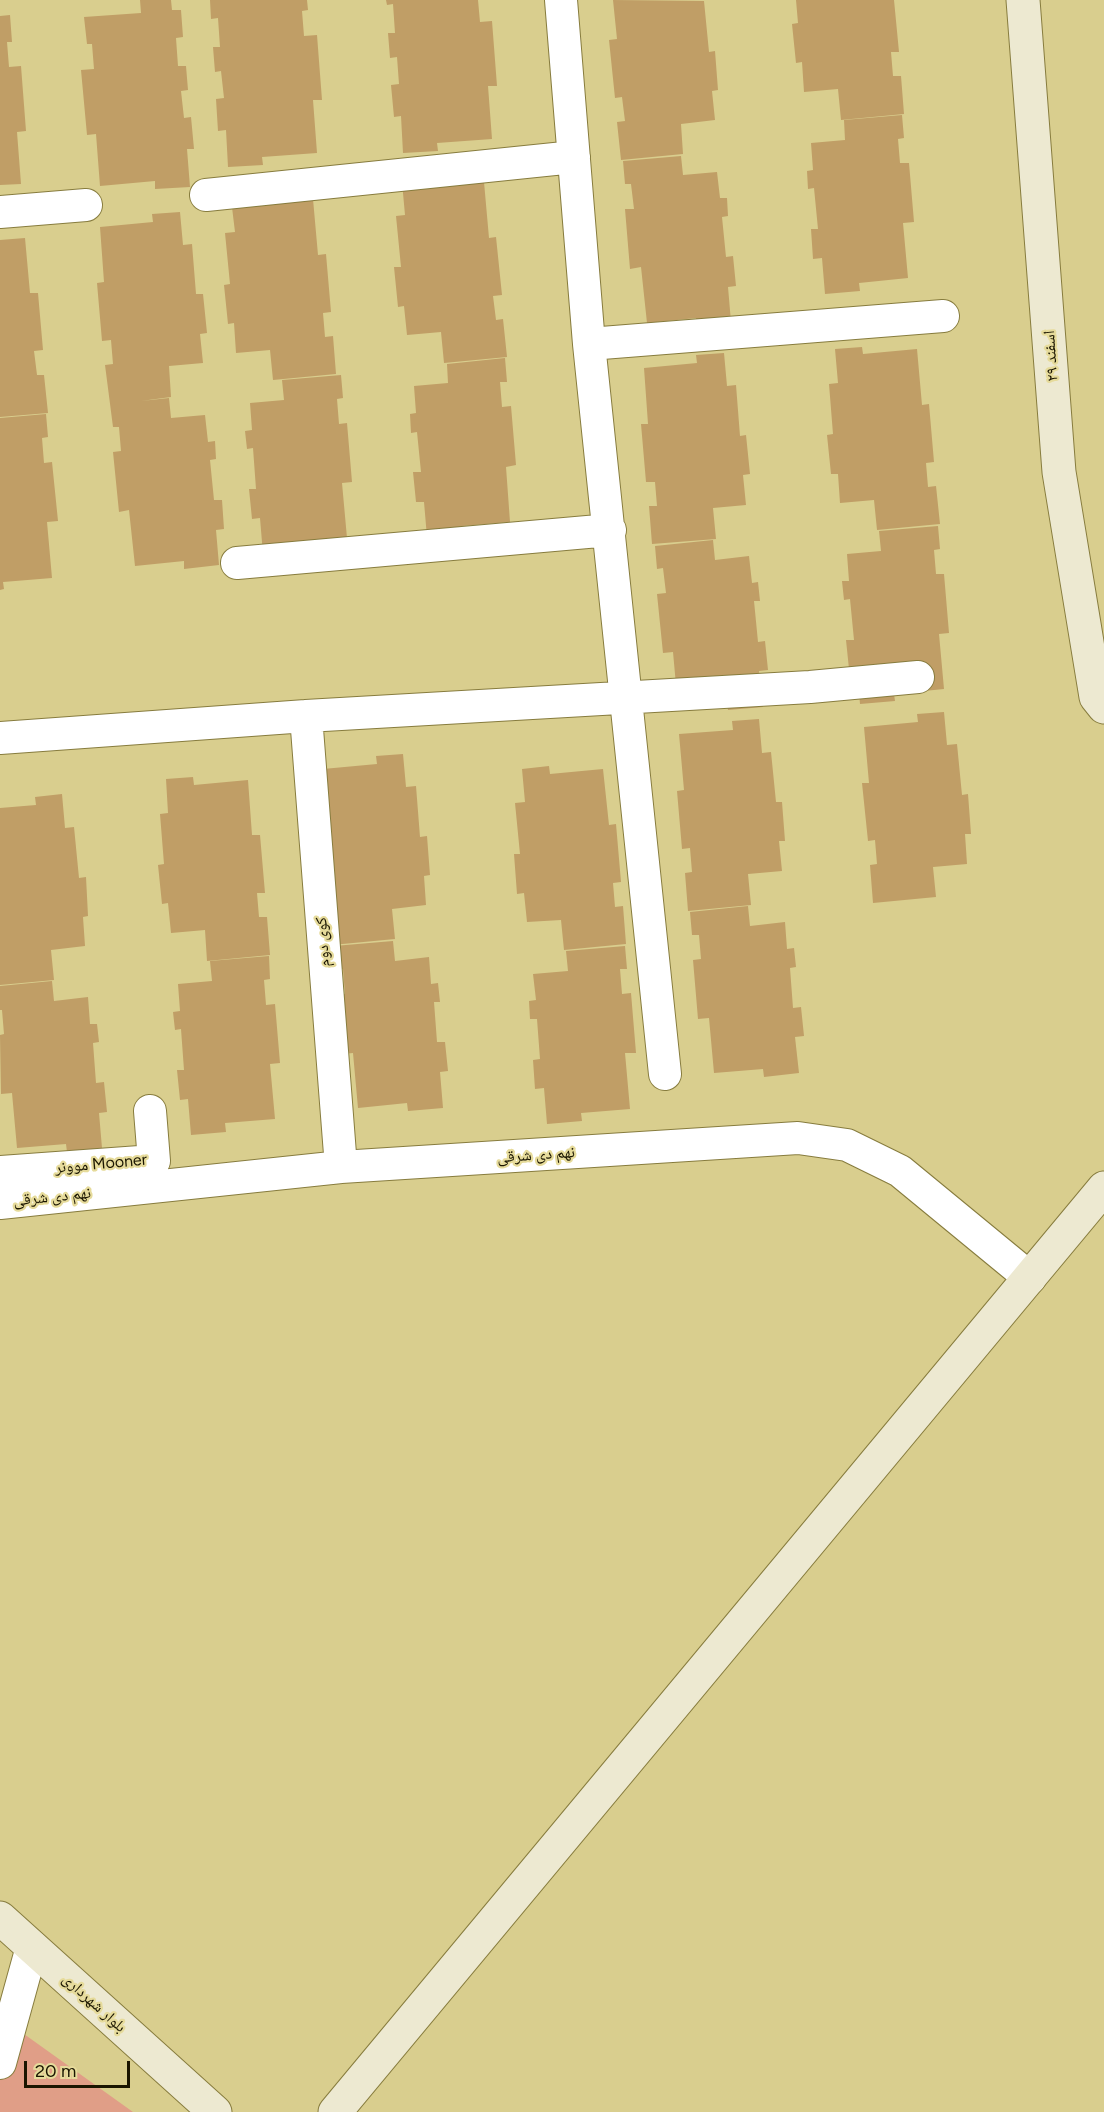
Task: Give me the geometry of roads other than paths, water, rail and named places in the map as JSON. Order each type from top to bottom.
[{"type":"street","points":[[561,0],[590,344],[665,1074]]},
{"type":"street","name":"۲۹ اسفند","points":[[1023,0],[1059,472],[1096,697],[1104,707]]},
{"type":"street","points":[[206,195],[574,157]]},
{"type":"street","points":[[0,212],[86,205]]},
{"type":"street","points":[[590,344],[943,316]]},
{"type":"street","points":[[237,563],[609,530]]},
{"type":"street","points":[[0,738],[306,716],[810,687],[918,677]]},
{"type":"street","name":"کوی دوم","points":[[306,716],[341,1167]]},
{"type":"street","name":"موونر Mooner","points":[[0,1172],[154,1161],[150,1111]]},
{"type":"street","name":"نهم دی شرقی","points":[[0,1203],[341,1167],[798,1138],[847,1145],[900,1171],[1030,1278]]},
{"type":"street","points":[[335,2112],[1104,1188]]},
{"type":"street","name":"بلوار شهرداری","points":[[0,1918],[215,2112]]},
{"type":"street","points":[[0,2062],[32,1947]]}]
